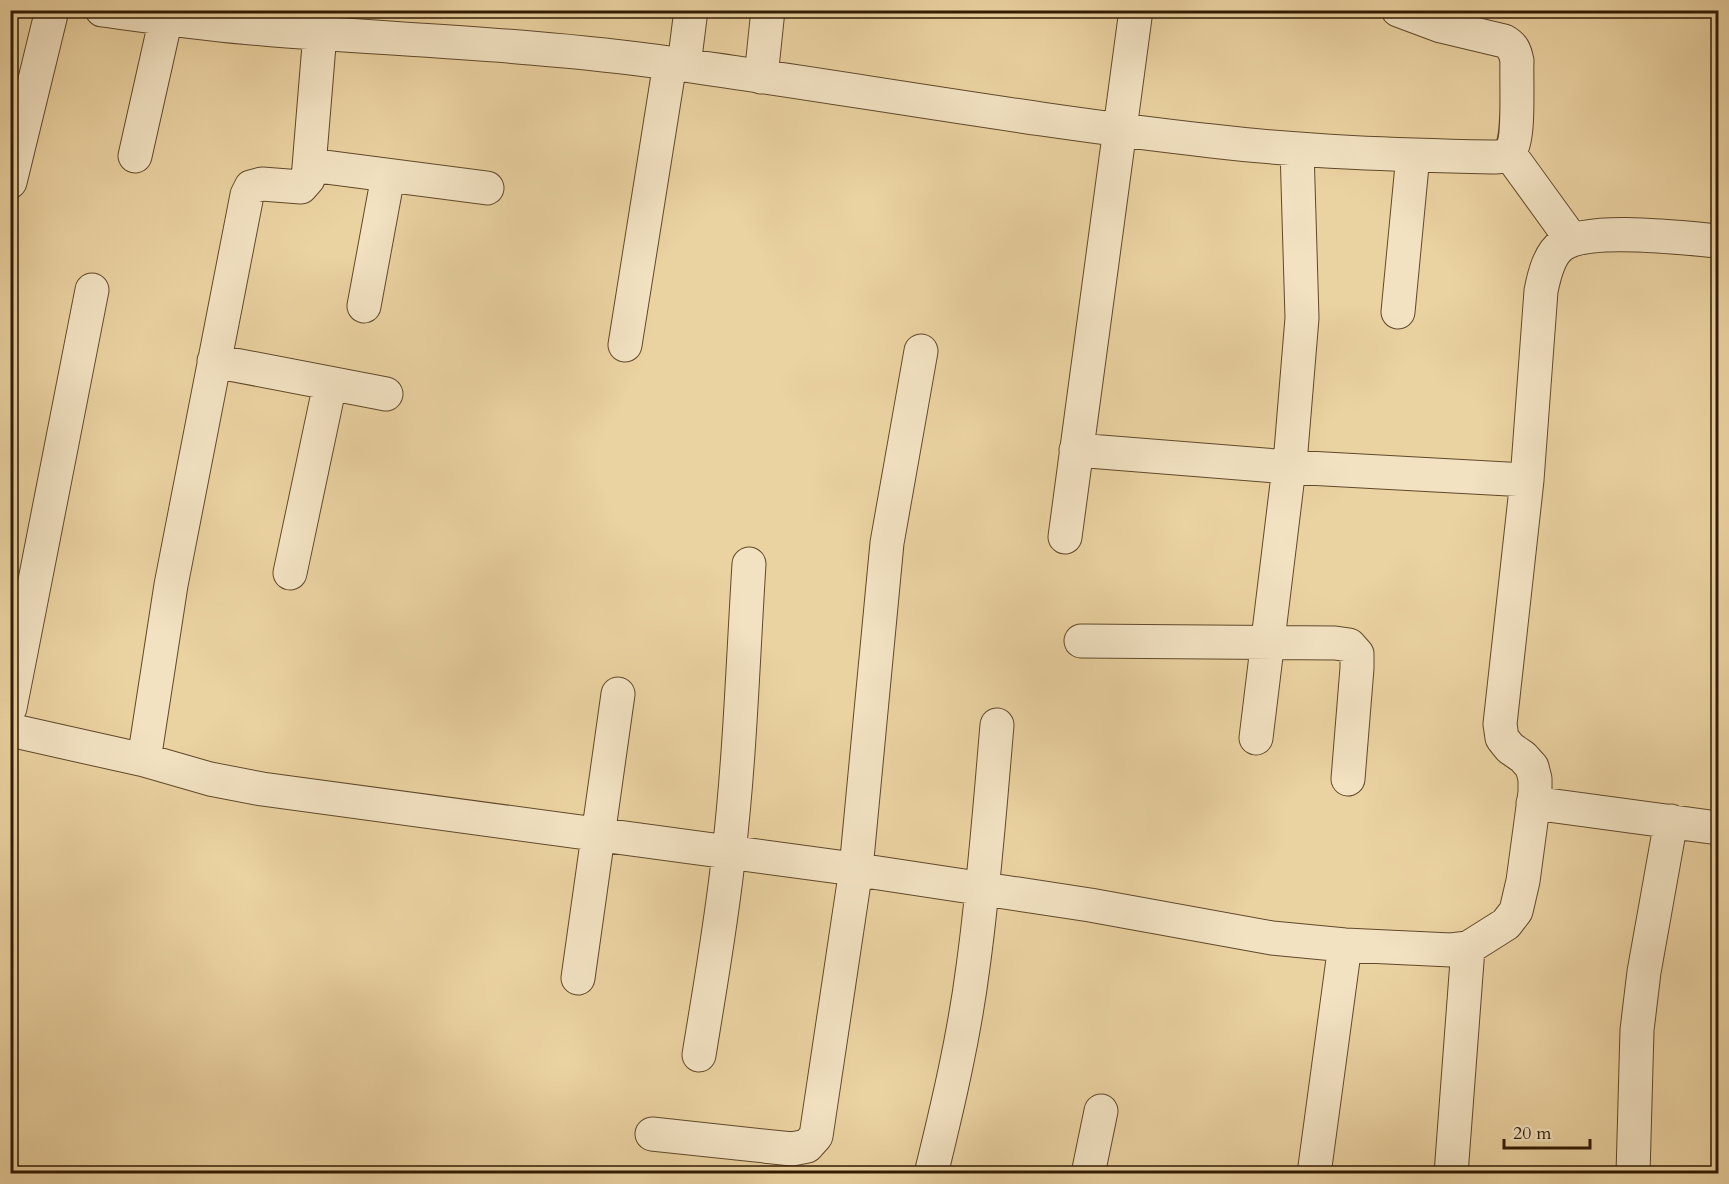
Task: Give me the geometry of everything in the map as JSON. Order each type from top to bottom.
[{"type":"street","points":[[10,182],[52,10]]},
{"type":"street","points":[[102,10],[166,18],[261,20],[320,33],[570,50],[1214,142],[1346,153],[1492,157],[1502,157],[1509,153],[1515,138],[1516,116],[1517,61],[1511,45],[1504,41],[1442,26],[1398,10]]},
{"type":"street","points":[[625,345],[677,64],[691,10]]},
{"type":"street","points":[[761,77],[768,10]]},
{"type":"street","points":[[1065,537],[1136,10]]},
{"type":"street","points":[[135,156],[166,18]]},
{"type":"street","points":[[144,760],[171,585],[245,203],[251,187],[262,184],[301,187],[308,178],[320,33]]},
{"type":"street","points":[[1256,738],[1288,467],[1302,318],[1297,149]]},
{"type":"street","points":[[1509,153],[1572,240]]},
{"type":"street","points":[[1398,312],[1413,155]]},
{"type":"street","points":[[310,165],[487,188]]},
{"type":"street","points":[[364,306],[388,176]]},
{"type":"street","points":[[10,730],[144,760],[210,779],[262,789],[856,869],[1090,904],[1272,938],[1345,945],[1450,950],[1468,948],[1506,924],[1516,910],[1523,881],[1533,803],[1535,779],[1532,767],[1502,738],[1500,724],[1527,480],[1544,274],[1561,245],[1589,236],[1621,235],[1719,241]]},
{"type":"street","points":[[10,708],[92,290]]},
{"type":"street","points":[[652,1134],[792,1149],[807,1146],[816,1136],[856,869],[887,543],[921,351]]},
{"type":"street","points":[[214,361],[386,394]]},
{"type":"street","points":[[290,573],[330,384]]},
{"type":"street","points":[[1076,450],[1288,467],[1527,480]]},
{"type":"street","points":[[699,1055],[729,852],[741,707],[749,564]]},
{"type":"street","points":[[1082,641],[1335,643],[1348,645],[1357,654],[1348,779]]},
{"type":"street","points":[[578,978],[618,694]]},
{"type":"street","points":[[931,1173],[950,1097],[964,1026],[983,888],[997,725]]},
{"type":"street","points":[[1533,803],[1719,828]]},
{"type":"street","points":[[1633,1173],[1637,1030],[1644,972],[1671,821]]},
{"type":"street","points":[[1314,1173],[1345,945]]},
{"type":"street","points":[[1451,1173],[1468,948]]},
{"type":"street","points":[[1088,1173],[1101,1111]]}]
